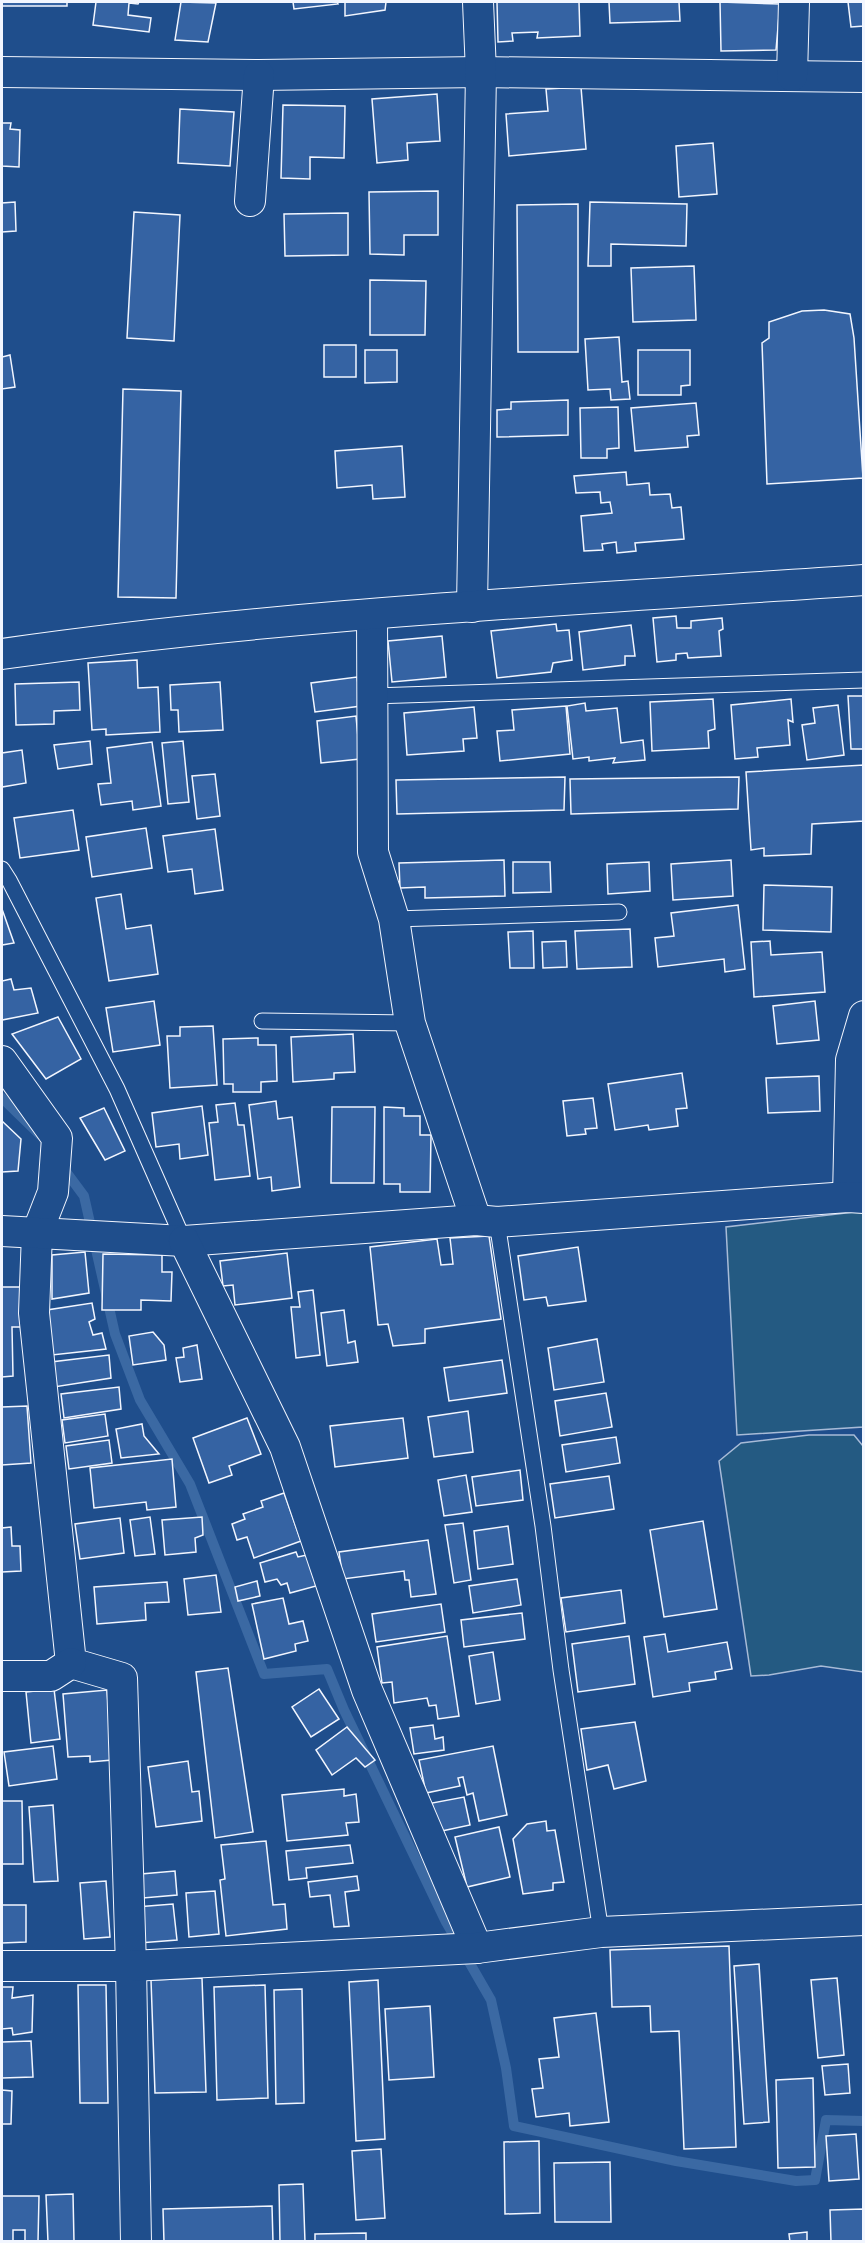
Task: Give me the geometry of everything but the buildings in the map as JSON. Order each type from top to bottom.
[{"type":"street","points":[[472,607],[481,72],[478,2]]},
{"type":"street","points":[[792,76],[794,2]]},
{"type":"street","points":[[2,72],[259,75],[481,72],[864,77]]},
{"type":"street","points":[[250,201],[259,75]]},
{"type":"street","points":[[2,654],[112,638],[372,615],[864,580]]},
{"type":"street","points":[[372,615],[373,852],[394,919],[410,1023],[486,1221]]},
{"type":"street","points":[[2,1231],[184,1241],[856,1197],[851,1060],[864,1016]]},
{"type":"street","points":[[2,1061],[57,1138],[54,1192],[37,1233],[34,1313],[72,1664]]},
{"type":"street","points":[[184,1241],[285,1447],[367,1690],[477,1948]]},
{"type":"street","points":[[2,1676],[51,1676],[72,1664],[122,1678],[131,1966],[136,2241]]},
{"type":"street","points":[[2,1966],[131,1966],[477,1948],[601,1932],[864,1920]]},
{"type":"lane","points":[[373,696],[864,680]]},
{"type":"lane","points":[[2,869],[117,1089],[184,1241]]},
{"type":"lane","points":[[394,919],[619,912]]},
{"type":"lane","points":[[262,1021],[410,1023]]},
{"type":"lane","points":[[486,1221],[543,1526],[561,1670],[601,1932]]},
{"type":"shaded area","points":[[863,1211],[863,1427],[737,1435],[726,1227]]},
{"type":"shaded area","points":[[809,1435],[854,1435],[863,1446],[863,1672],[821,1666],[751,1676],[719,1461],[741,1443]]},
{"type":"waterway","points":[[2,1098],[40,1135]]},
{"type":"waterway","points":[[61,1165],[84,1196],[115,1334],[140,1400],[190,1484],[264,1674],[327,1669],[344,1710],[446,1922],[491,2000],[506,2068],[514,2126],[676,2161],[796,2181],[815,2180],[826,2120],[864,2121]]}]
